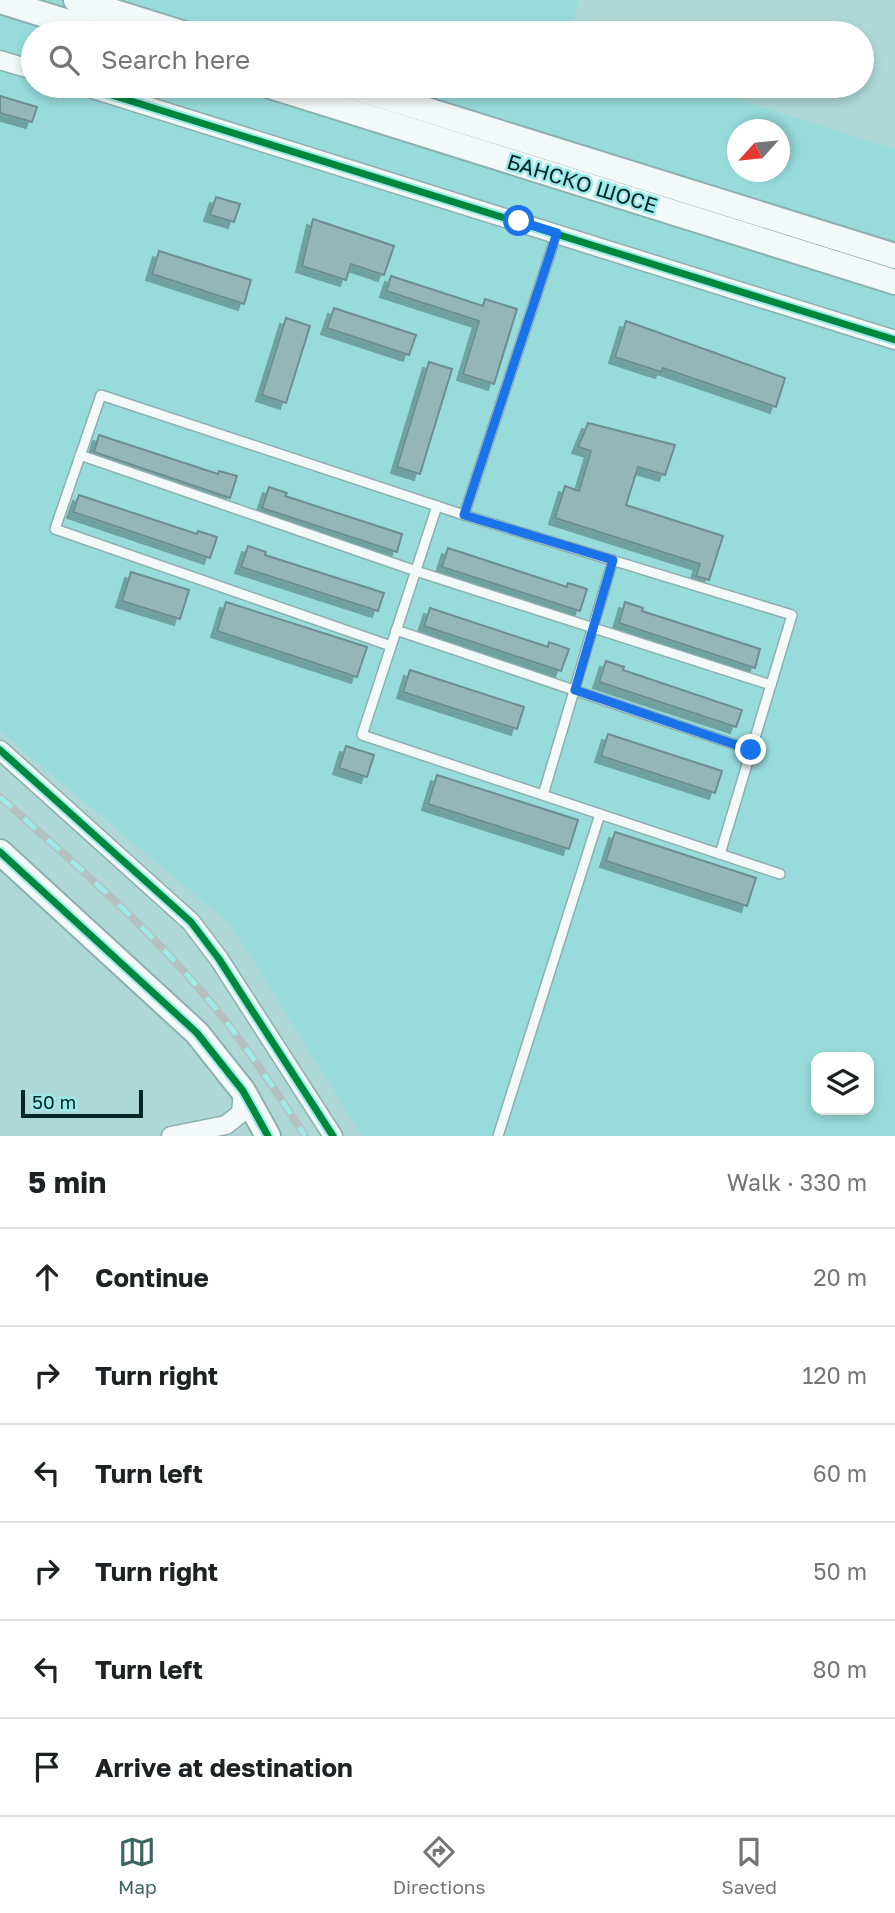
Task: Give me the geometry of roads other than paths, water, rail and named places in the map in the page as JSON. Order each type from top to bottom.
[{"type":"main road","points":[[76,0],[144,21]]},
{"type":"main road","points":[[0,1],[64,21]]},
{"type":"main road","name":"БАНСКО ШОСЕ","points":[[308,98],[895,282]]},
{"type":"main road","name":"БАНСКО ШОСЕ","points":[[388,98],[895,256]]},
{"type":"main road","points":[[0,852],[197,1033],[243,1091],[268,1136]]},
{"type":"street","points":[[0,60],[21,66]]},
{"type":"street","points":[[122,98],[895,340]]},
{"type":"street","points":[[0,750],[191,922],[219,959],[333,1136]]},
{"type":"street","points":[[171,1136],[226,1125],[241,1113],[243,1091]]},
{"type":"lane","points":[[464,515],[557,233]]},
{"type":"lane","points":[[391,646],[55,528],[101,395],[464,515],[792,615],[720,854]]},
{"type":"lane","points":[[80,455],[416,571],[771,685]]},
{"type":"lane","points":[[437,506],[362,735],[780,874]]},
{"type":"lane","points":[[543,795],[613,560]]},
{"type":"lane","points":[[396,630],[751,750]]},
{"type":"lane","points":[[498,1136],[600,814]]},
{"type":"railway","points":[[0,797],[169,955],[243,1044],[305,1136]]}]
